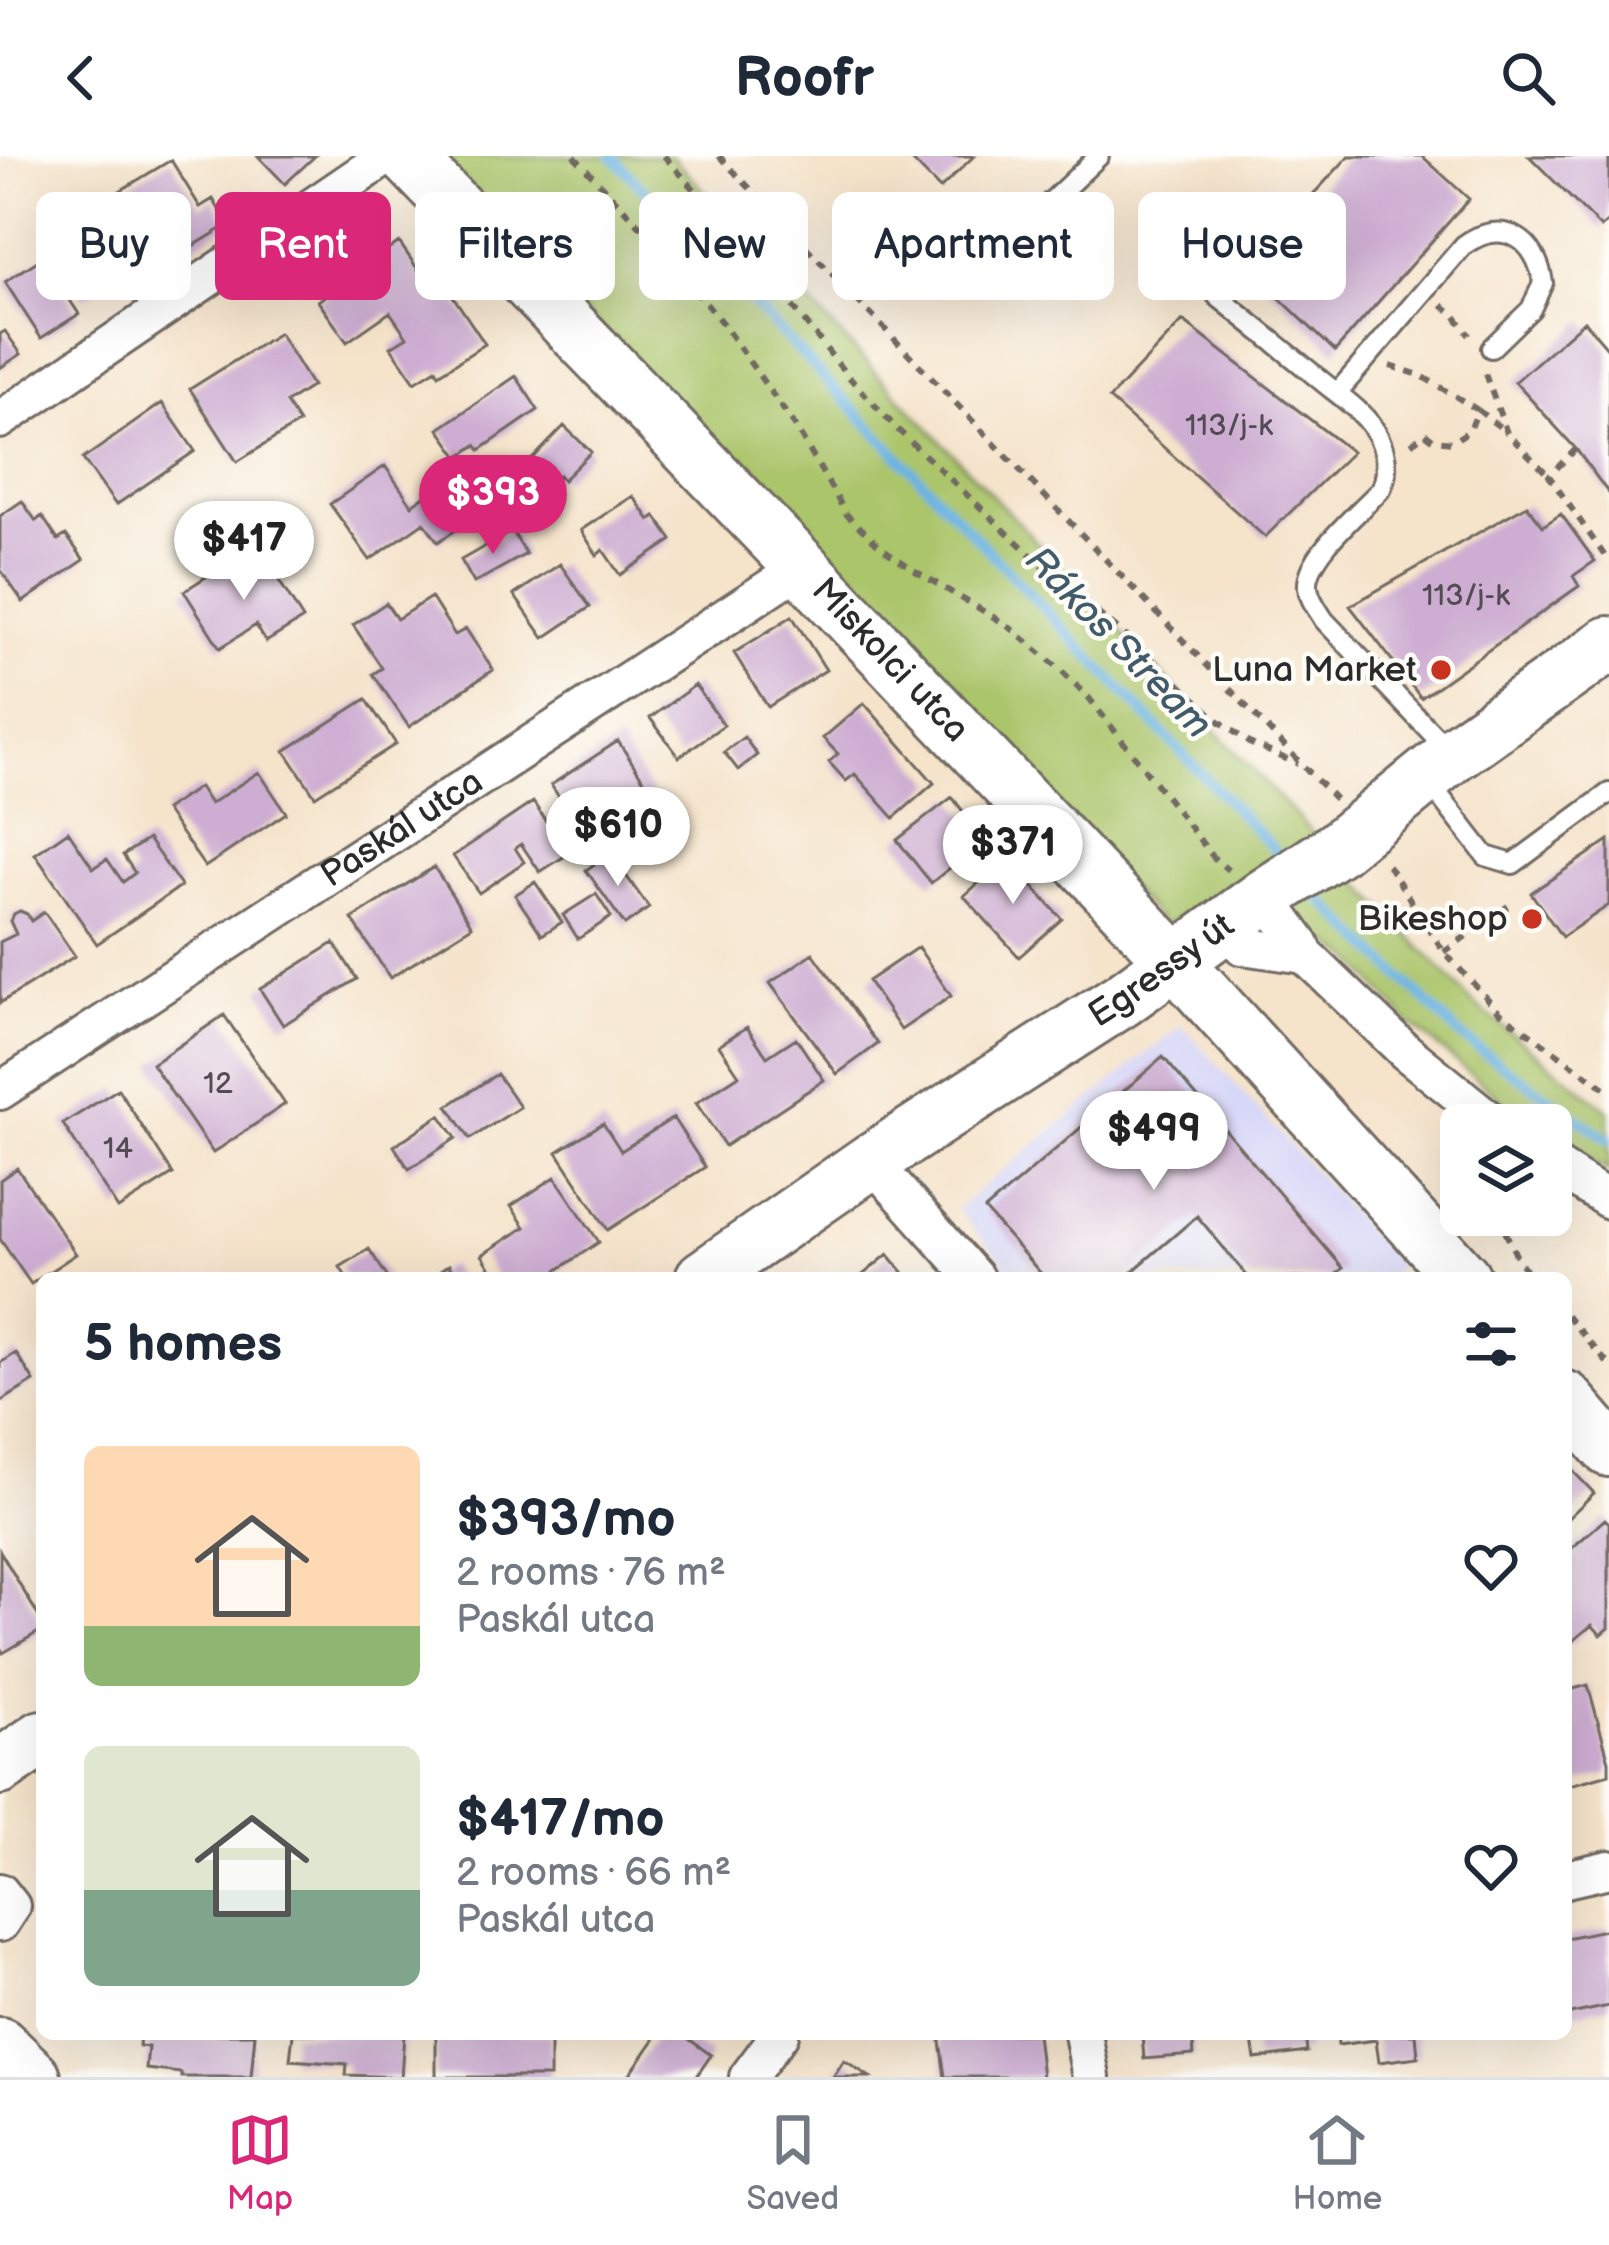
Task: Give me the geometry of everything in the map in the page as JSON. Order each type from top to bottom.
[{"type":"street","points":[[0,420],[387,156]]},
{"type":"street","name":"Miskolci utca","points":[[406,156],[1174,961],[1446,1272]]},
{"type":"street","name":"Paskál utca","points":[[0,1091],[802,567]]},
{"type":"street","name":"Egressy út","points":[[712,1272],[872,1160],[1113,1006],[1351,838],[1438,766],[1609,644]]},
{"type":"street","points":[[1269,893],[1305,955],[1406,1052],[1470,1104]]},
{"type":"street","points":[[1242,946],[1305,955]]},
{"type":"street","points":[[872,1160],[970,1272]]},
{"type":"street","points":[[1572,1176],[1609,1200]]},
{"type":"street","points":[[1572,1406],[1609,1449]]},
{"type":"street","points":[[0,1766],[36,1742]]},
{"type":"street","points":[[1572,1877],[1609,1868]]},
{"type":"street","points":[[748,2077],[776,2040]]},
{"type":"street","points":[[1084,2040],[1090,2077]]},
{"type":"street","points":[[0,2045],[33,2077]]},
{"type":"lane","points":[[1062,192],[1100,156]]},
{"type":"lane","points":[[1336,393],[1464,244],[1492,231],[1525,242],[1535,255],[1543,283],[1531,309],[1490,348]]},
{"type":"lane","points":[[1222,300],[1336,393],[1378,434],[1387,462],[1386,478],[1313,563],[1308,588],[1324,620],[1438,766],[1486,856],[1513,863],[1609,793]]},
{"type":"path","points":[[574,156],[722,322],[795,426],[836,499],[862,531],[917,572],[996,617],[1046,656],[1089,698],[1214,858],[1269,893]]},
{"type":"path","points":[[664,156],[758,262],[846,374],[983,512],[1218,720],[1249,743],[1302,765]]},
{"type":"path","points":[[719,156],[1302,765],[1351,838],[1500,1012],[1609,1091]]},
{"type":"path","points":[[1360,366],[1384,364],[1420,375],[1508,433]]},
{"type":"path","points":[[1387,462],[1425,434],[1452,442],[1470,430],[1478,410]]},
{"type":"path","points":[[1576,449],[1549,476],[1609,562]]},
{"type":"path","points":[[1444,952],[1508,906]]},
{"type":"path","points":[[1507,1236],[1528,1272]]},
{"type":"path","points":[[1572,1323],[1609,1365]]},
{"type":"shaded area","points":[[1182,1025],[1399,1266],[1392,1272],[1011,1272],[956,1209]]},
{"type":"green space","points":[[439,156],[671,156],[705,192],[639,192],[639,300],[807,300],[1473,1003],[1609,1111],[1609,1172],[1572,1148],[1572,1104],[1507,1104],[1408,1022],[1356,962],[1329,943],[1282,955],[1214,897],[1165,926],[575,300],[615,300],[615,192],[473,192]]},
{"type":"building","points":[[258,156],[315,156],[285,184]]},
{"type":"building","points":[[908,156],[974,156],[940,189]]},
{"type":"building","points":[[1349,156],[1422,156],[1469,199],[1335,351],[1282,300],[1346,300],[1346,192],[1315,192]]},
{"type":"building","points":[[1529,156],[1609,156],[1609,220],[1601,228]]},
{"type":"building","points":[[171,160],[191,192],[118,192]]},
{"type":"building","points":[[191,192],[200,207],[213,199],[215,233],[191,247]]},
{"type":"building","points":[[399,242],[415,265],[415,300],[455,300],[485,344],[439,374],[436,369],[415,382],[391,347],[407,337],[390,312],[347,342],[318,301],[391,300],[391,248]]},
{"type":"building","points":[[36,262],[36,300],[70,300],[79,314],[41,338],[5,282]]},
{"type":"building","points":[[1183,321],[1352,452],[1265,537],[1109,399]]},
{"type":"building","points":[[1584,321],[1609,350],[1609,494],[1576,449],[1515,382]]},
{"type":"building","points":[[5,331],[21,354],[0,368],[0,334]]},
{"type":"building","points":[[279,333],[312,386],[286,403],[299,423],[237,462],[190,389]]},
{"type":"building","points":[[516,376],[538,410],[480,450],[476,445],[459,457],[439,429]]},
{"type":"building","points":[[162,403],[195,451],[116,505],[83,459]]},
{"type":"building","points":[[564,426],[591,452],[537,498],[515,477]]},
{"type":"building","points":[[385,466],[412,505],[437,487],[463,525],[438,542],[424,522],[370,560],[330,504]]},
{"type":"building","points":[[633,496],[672,540],[620,575],[603,550],[597,555],[581,530]]},
{"type":"building","points":[[22,501],[36,521],[42,516],[58,540],[66,535],[84,560],[23,602],[0,569],[0,516]]},
{"type":"building","points":[[1527,505],[1543,526],[1561,514],[1595,561],[1573,576],[1579,586],[1421,698],[1350,606]]},
{"type":"building","points":[[512,531],[526,554],[474,583],[461,560]]},
{"type":"building","points":[[263,555],[303,619],[266,642],[256,625],[220,648],[184,591],[220,568],[226,578]]},
{"type":"building","points":[[560,564],[590,607],[544,638],[514,595]]},
{"type":"building","points":[[431,597],[455,635],[466,629],[493,670],[409,727],[373,674],[382,668],[353,625],[386,603],[397,619]]},
{"type":"building","points":[[792,616],[826,670],[768,707],[734,653]]},
{"type":"building","points":[[695,685],[724,725],[679,757],[650,718]]},
{"type":"building","points":[[366,699],[396,744],[315,796],[285,751]]},
{"type":"building","points":[[864,703],[934,783],[894,818],[855,774],[846,781],[829,762],[838,754],[823,738]]},
{"type":"building","points":[[744,737],[757,755],[738,770],[724,752]]},
{"type":"building","points":[[618,741],[658,802],[591,845],[551,785]]},
{"type":"building","points":[[259,772],[286,813],[205,867],[165,810],[199,787],[210,804]]},
{"type":"building","points":[[952,797],[985,840],[931,883],[897,840]]},
{"type":"building","points":[[533,802],[568,854],[540,872],[521,844],[515,848],[524,862],[479,893],[453,856]]},
{"type":"building","points":[[68,831],[93,868],[107,859],[123,882],[135,873],[123,855],[148,839],[181,886],[97,944],[35,854]]},
{"type":"building","points":[[1609,840],[1609,905],[1562,937],[1531,893]]},
{"type":"building","points":[[610,853],[649,908],[625,925],[586,870]]},
{"type":"building","points":[[1007,858],[1062,919],[1019,957],[964,896]]},
{"type":"building","points":[[434,867],[472,926],[390,978],[352,919]]},
{"type":"building","points":[[535,882],[562,922],[542,935],[515,895]]},
{"type":"building","points":[[596,894],[611,917],[578,939],[563,915]]},
{"type":"building","points":[[20,911],[31,921],[44,912],[75,956],[0,1003],[0,942],[16,934],[10,921]]},
{"type":"building","points":[[334,943],[357,979],[283,1025],[260,989]]},
{"type":"building","points":[[918,947],[951,996],[901,1030],[868,981]]},
{"type":"building","points":[[813,953],[878,1044],[837,1074],[770,983]]},
{"type":"building","points":[[224,1015],[285,1104],[213,1153],[152,1064]]},
{"type":"building","points":[[747,1027],[767,1057],[796,1038],[824,1080],[725,1146],[696,1103],[739,1075],[719,1045]]},
{"type":"building","points":[[1163,1057],[1343,1268],[1339,1272],[1244,1272],[1197,1216],[1132,1272],[1040,1272],[985,1210]]},
{"type":"building","points":[[497,1074],[520,1107],[470,1139],[448,1106]]},
{"type":"building","points":[[118,1089],[173,1174],[118,1209],[63,1124]]},
{"type":"building","points":[[440,1115],[456,1138],[409,1169],[394,1146]]},
{"type":"building","points":[[673,1118],[705,1167],[608,1230],[557,1152],[603,1123],[621,1151]]},
{"type":"building","points":[[17,1168],[76,1254],[49,1272],[36,1272],[31,1284],[0,1239],[0,1180]]},
{"type":"building","points":[[555,1177],[599,1242],[555,1272],[493,1272],[482,1255],[525,1227],[511,1206]]},
{"type":"building","points":[[369,1249],[384,1272],[343,1272],[340,1267]]},
{"type":"building","points":[[888,1254],[903,1272],[866,1272]]},
{"type":"building","points":[[16,1353],[34,1381],[0,1402],[0,1363]]},
{"type":"building","points":[[1572,1470],[1594,1493],[1572,1514]]},
{"type":"building","points":[[1605,1519],[1609,1523],[1609,1628],[1601,1635],[1592,1625],[1572,1642],[1572,1548]]},
{"type":"building","points":[[0,1551],[36,1612],[36,1634],[3,1653]]},
{"type":"building","points":[[1588,1685],[1609,1774],[1572,1784],[1572,1689]]},
{"type":"building","points":[[1609,1929],[1609,2006],[1572,2014],[1572,1937]]},
{"type":"building","points":[[140,2040],[254,2040],[251,2077],[181,2077],[181,2073],[146,2069],[148,2047],[139,2046]]},
{"type":"building","points":[[292,2040],[404,2040],[401,2077],[346,2075],[347,2064],[290,2060]]},
{"type":"building","points":[[436,2040],[550,2040],[550,2077],[436,2077]]},
{"type":"building","points":[[654,2040],[690,2040],[711,2055],[696,2077],[628,2077]]},
{"type":"building","points":[[940,2040],[1038,2040],[1042,2077],[945,2077]]},
{"type":"building","points":[[1142,2040],[1193,2040],[1194,2055],[1144,2059]]},
{"type":"building","points":[[1252,2040],[1306,2040],[1307,2052],[1255,2059]]},
{"type":"building","points":[[1338,2040],[1376,2040],[1338,2045]]},
{"type":"building","points":[[1376,2040],[1417,2040],[1418,2057],[1379,2062]]},
{"type":"building","points":[[844,2060],[870,2077],[833,2077]]},
{"type":"waterway","name":"Rákos Stream","points":[[612,156],[1285,861]]},
{"type":"waterway","name":"Rákos Stream","points":[[1310,888],[1462,1037],[1609,1140]]},
{"type":"place","name":"Luna Market","points":[[1441,670]]},
{"type":"place","name":"Bikeshop","points":[[1532,919]]}]
